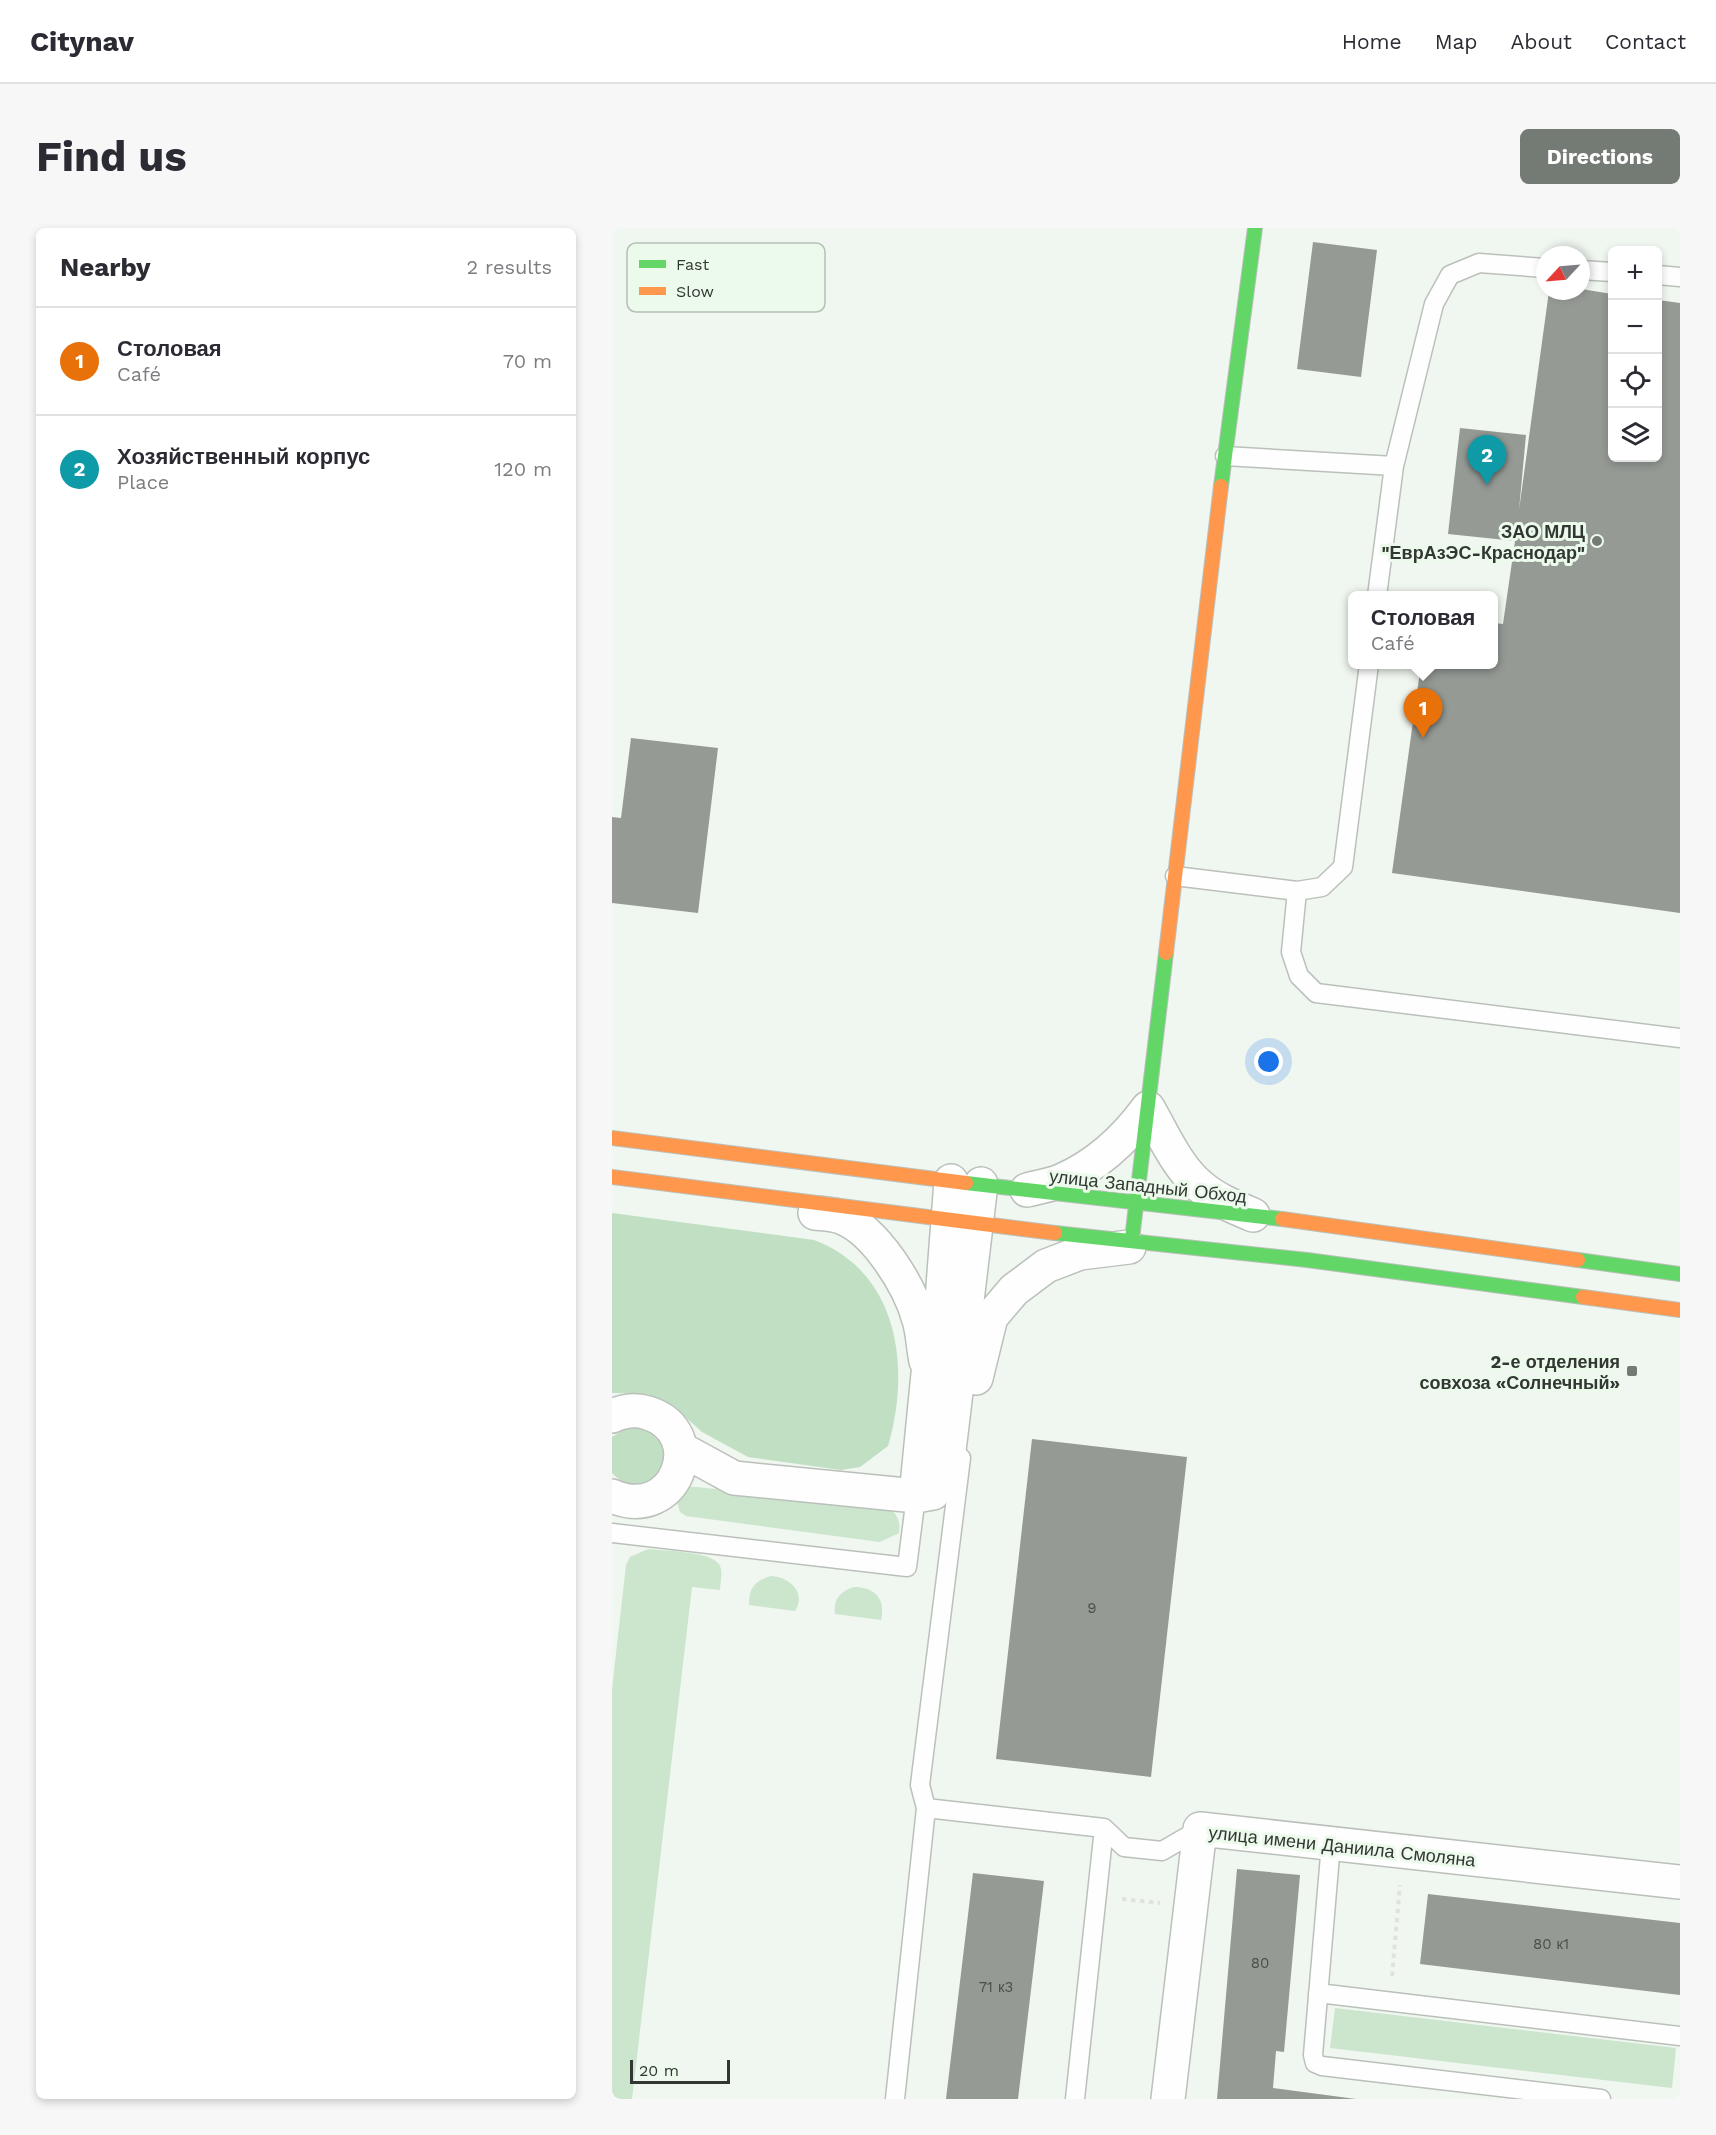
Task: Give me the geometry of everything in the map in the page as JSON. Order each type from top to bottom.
[{"type":"main road","points":[[1132,1239],[1225,456],[1255,228]]},
{"type":"main road","name":"улица Западный Обход","points":[[612,1138],[1027,1190],[1254,1215],[1680,1274]]},
{"type":"main road","points":[[612,1177],[962,1222],[1172,1243],[1680,1310]]},
{"type":"street","points":[[1027,1190],[1062,1181],[1090,1164],[1132,1129],[1148,1108],[1184,1167],[1199,1186],[1228,1204],[1254,1215]]},
{"type":"street","points":[[946,1467],[966,1182]]},
{"type":"street","points":[[768,1197],[814,1213],[842,1217],[866,1231],[909,1293],[919,1320],[928,1374]]},
{"type":"street","points":[[916,1496],[928,1374],[962,1222]]},
{"type":"street","points":[[681,1449],[734,1478],[916,1496],[933,1493],[964,1434],[982,1347],[991,1317],[1014,1290],[1046,1266],[1080,1253],[1172,1243]]},
{"type":"street","points":[[612,1416],[628,1411],[642,1411],[656,1415],[668,1424],[681,1449],[681,1464],[676,1479],[666,1491],[653,1499],[638,1503],[612,1496]]},
{"type":"street","name":"улица имени Даниила Смоляна","points":[[1168,2099],[1200,1829],[1680,1882]]},
{"type":"lane","points":[[1378,591],[1394,466],[1434,304],[1450,275],[1479,263],[1536,266]]},
{"type":"lane","points":[[1590,271],[1608,272]]},
{"type":"lane","points":[[1662,275],[1680,277]]},
{"type":"lane","points":[[1225,456],[1394,466]]},
{"type":"lane","points":[[1175,876],[1297,891],[1322,887],[1343,867],[1368,669]]},
{"type":"lane","points":[[1297,891],[1291,952],[1299,976],[1316,993],[1680,1038]]},
{"type":"lane","points":[[895,2099],[926,1808],[920,1785],[964,1434]]},
{"type":"lane","points":[[612,1533],[907,1567],[916,1496]]},
{"type":"lane","points":[[926,1808],[1104,1828],[1124,1847],[1162,1851],[1200,1829]]},
{"type":"lane","points":[[1075,2099],[1104,1828]]},
{"type":"lane","points":[[1331,1844],[1313,2055],[1315,2063],[1322,2067],[1601,2099]]},
{"type":"lane","points":[[1318,1994],[1680,2036]]},
{"type":"path","points":[[1389,2002],[1401,1881]]},
{"type":"path","points":[[1097,1897],[1191,1906]]},
{"type":"green space","points":[[612,1213],[814,1240],[843,1255],[865,1275],[881,1299],[892,1326],[897,1355],[898,1385],[895,1416],[888,1446],[860,1467],[841,1470],[748,1457],[702,1432],[673,1406],[647,1394],[612,1393]]},
{"type":"green space","points":[[630,1426],[650,1429],[661,1439],[664,1452],[662,1466],[654,1478],[642,1485],[628,1484],[612,1473],[612,1437]]},
{"type":"green space","points":[[686,1486],[883,1506],[897,1516],[899,1533],[880,1542],[686,1516],[680,1512],[676,1498]]},
{"type":"green space","points":[[648,1549],[708,1557],[720,1566],[721,1578],[720,1590],[692,1587],[632,2099],[612,2099],[612,1689],[626,1565],[630,1557]]},
{"type":"green space","points":[[771,1576],[784,1579],[794,1587],[799,1598],[795,1611],[749,1605],[751,1590],[754,1586],[760,1580]]},
{"type":"green space","points":[[854,1587],[868,1589],[877,1596],[882,1606],[881,1620],[835,1614],[838,1597]]},
{"type":"green space","points":[[1335,2008],[1676,2048],[1672,2088],[1330,2048]]},
{"type":"building","points":[[1313,242],[1377,250],[1361,377],[1297,369]]},
{"type":"building","name":"ЗАО МЛЦ \"ЕврАзЭС-Краснодар\"","points":[[1590,290],[1608,293],[1608,462],[1662,462],[1662,301],[1680,303],[1680,913],[1392,873],[1420,669],[1498,669],[1498,623],[1503,624],[1515,541],[1448,534],[1460,428],[1526,435],[1519,510],[1548,300],[1590,300]]},
{"type":"building","points":[[631,738],[718,748],[698,913],[612,903],[612,817],[621,818]]},
{"type":"building","points":[[1032,1439],[1187,1457],[1151,1777],[996,1759]]},
{"type":"building","points":[[1237,1869],[1300,1875],[1284,2052],[1276,2051],[1273,2088],[1356,2099],[1217,2099]]},
{"type":"building","points":[[973,1873],[1044,1881],[1018,2099],[946,2099]]},
{"type":"building","points":[[1428,1894],[1680,1923],[1680,1995],[1420,1964]]},
{"type":"traffic: fast","points":[[1221,486],[1255,228]]},
{"type":"traffic: fast","points":[[1132,1239],[1166,953]]},
{"type":"traffic: fast","points":[[966,1183],[1282,1219]]},
{"type":"traffic: fast","points":[[1055,1233],[1307,1260],[1583,1297]]},
{"type":"traffic: fast","points":[[1578,1260],[1680,1274]]},
{"type":"traffic: slow","points":[[1166,953],[1221,486]]},
{"type":"traffic: slow","points":[[612,1138],[966,1183]]},
{"type":"traffic: slow","points":[[612,1177],[1055,1233]]},
{"type":"traffic: slow","points":[[1282,1219],[1578,1260]]},
{"type":"traffic: slow","points":[[1583,1297],[1680,1310]]},
{"type":"place","name":"Хозяйственный корпус","points":[[1487,485]]},
{"type":"place","name":"ЗАО МЛЦ \"ЕврАзЭС-Краснодар\"","points":[[1597,541]]},
{"type":"place","name":"Столовая","points":[[1423,738]]},
{"type":"place","name":"2-е отделения совхоза «Солнечный»","points":[[1632,1371]]}]
